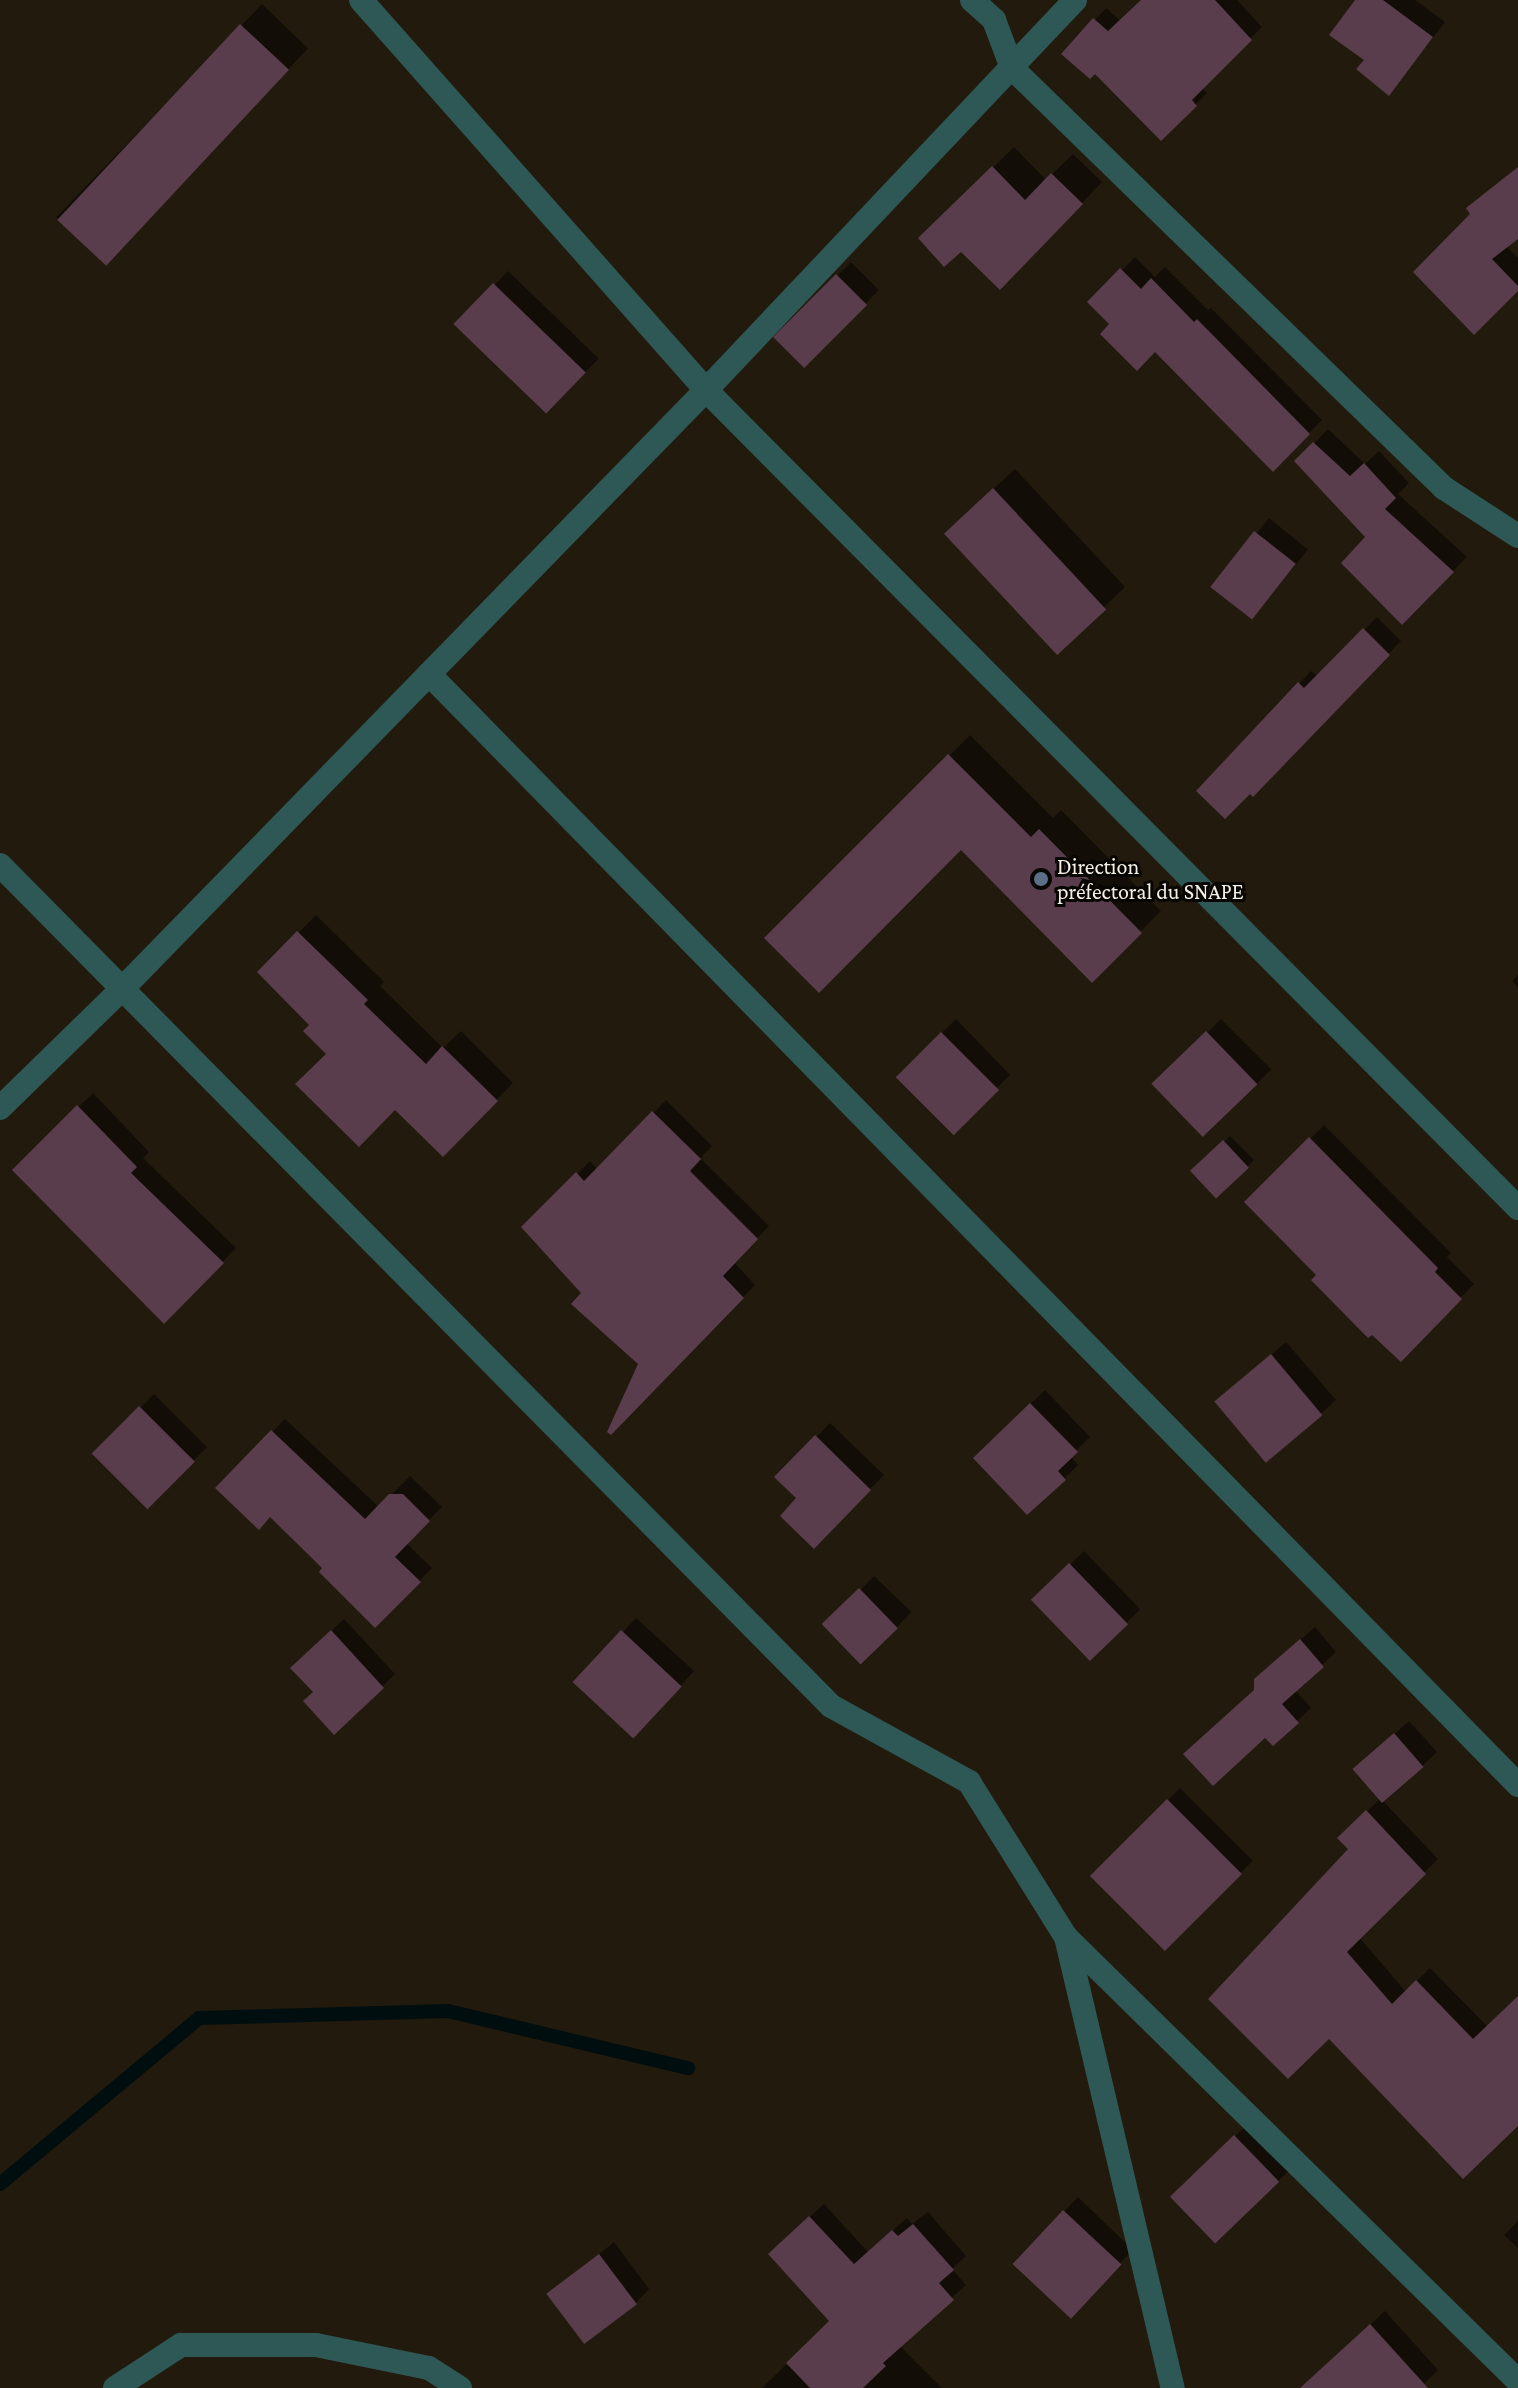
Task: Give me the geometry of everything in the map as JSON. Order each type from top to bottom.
[{"type":"street","points":[[361,0],[706,390],[1518,1208]]},
{"type":"street","points":[[972,0],[994,20],[1012,68],[1444,488],[1518,536]]},
{"type":"street","points":[[0,1108],[123,988],[706,390],[1075,0]]},
{"type":"street","points":[[429,674],[1518,1785]]},
{"type":"street","points":[[0,865],[831,1706],[969,1782],[1066,1937],[1518,2381]]},
{"type":"street","points":[[1066,1937],[1173,2388]]},
{"type":"street","points":[[115,2388],[181,2345],[316,2345],[429,2368],[460,2388]]},
{"type":"building","points":[[1141,0],[1215,0],[1252,40],[1192,100],[1197,106],[1161,141],[1095,74],[1090,79],[1061,54],[1093,18],[1108,31]]},
{"type":"building","points":[[1355,0],[1383,0],[1433,37],[1389,96],[1356,69],[1364,60],[1329,35]]},
{"type":"building","points":[[240,24],[289,70],[106,266],[57,220]]},
{"type":"building","points":[[992,166],[1025,200],[1051,173],[1083,204],[1000,290],[961,252],[944,267],[918,238]]},
{"type":"building","points":[[1518,167],[1518,239],[1492,259],[1518,286],[1518,291],[1474,335],[1413,272],[1470,214],[1466,208]]},
{"type":"building","points":[[1120,268],[1141,289],[1151,278],[1194,322],[1197,319],[1310,434],[1273,472],[1155,352],[1137,371],[1100,334],[1109,324],[1087,302]]},
{"type":"building","points":[[836,274],[867,305],[804,368],[773,337]]},
{"type":"building","points":[[493,283],[586,373],[546,414],[453,324]]},
{"type":"building","points":[[1313,442],[1350,476],[1364,463],[1396,498],[1385,509],[1454,572],[1402,625],[1341,563],[1365,537],[1294,461]]},
{"type":"building","points":[[993,488],[1106,609],[1057,655],[944,534]]},
{"type":"building","points":[[1254,531],[1296,564],[1252,620],[1210,587]]},
{"type":"building","points":[[1363,628],[1390,655],[1253,797],[1250,794],[1225,819],[1196,791],[1298,682],[1304,688]]},
{"type":"building","points":[[948,754],[1031,837],[1039,829],[1142,933],[1092,983],[961,850],[819,993],[764,938]]},
{"type":"building","points":[[297,931],[368,1000],[364,1004],[426,1064],[442,1046],[498,1101],[443,1157],[395,1110],[359,1147],[295,1084],[326,1054],[303,1031],[309,1025],[257,972]]},
{"type":"building","points":[[1206,1031],[1257,1084],[1203,1137],[1151,1084]]},
{"type":"building","points":[[941,1032],[999,1090],[954,1135],[896,1077]]},
{"type":"building","points":[[77,1105],[137,1167],[131,1173],[224,1263],[164,1324],[12,1170]]},
{"type":"building","points":[[652,1111],[701,1159],[690,1171],[758,1239],[723,1276],[744,1298],[611,1435],[607,1432],[638,1364],[571,1304],[581,1293],[521,1227],[576,1172],[584,1181]]},
{"type":"building","points":[[1309,1137],[1438,1268],[1435,1272],[1462,1299],[1401,1362],[1372,1335],[1368,1338],[1311,1280],[1316,1275],[1244,1202]]},
{"type":"building","points":[[1223,1140],[1249,1168],[1216,1198],[1190,1171]]},
{"type":"building","points":[[1271,1354],[1322,1415],[1266,1463],[1214,1402]]},
{"type":"building","points":[[1030,1403],[1078,1452],[1058,1471],[1066,1480],[1027,1515],[973,1458]]},
{"type":"building","points":[[139,1406],[195,1462],[147,1509],[92,1453]]},
{"type":"building","points":[[271,1430],[365,1519],[389,1494],[403,1494],[430,1521],[395,1557],[421,1582],[375,1628],[319,1572],[322,1568],[270,1517],[259,1530],[215,1488]]},
{"type":"building","points":[[815,1435],[871,1490],[814,1549],[780,1516],[796,1498],[774,1477]]},
{"type":"building","points":[[1069,1563],[1128,1624],[1090,1661],[1031,1600]]},
{"type":"building","points":[[859,1588],[898,1628],[860,1664],[822,1624]]},
{"type":"building","points":[[331,1630],[384,1688],[334,1735],[303,1701],[313,1692],[290,1668]]},
{"type":"building","points":[[621,1630],[682,1687],[633,1739],[573,1682]]},
{"type":"building","points":[[1300,1639],[1324,1667],[1282,1704],[1299,1723],[1273,1746],[1265,1738],[1213,1786],[1183,1754],[1254,1690],[1254,1679]]},
{"type":"building","points":[[1394,1733],[1424,1767],[1382,1803],[1352,1769]]},
{"type":"building","points":[[1167,1799],[1242,1874],[1165,1951],[1090,1876]]},
{"type":"building","points":[[1366,1810],[1426,1874],[1347,1952],[1392,2004],[1416,1980],[1473,2039],[1518,1996],[1518,2126],[1463,2179],[1329,2039],[1288,2079],[1208,1999],[1348,1849],[1337,1838]]},
{"type":"building","points":[[1234,2135],[1279,2182],[1215,2244],[1170,2197]]},
{"type":"building","points":[[1063,2210],[1122,2265],[1071,2319],[1013,2264]]},
{"type":"building","points":[[809,2216],[854,2264],[892,2230],[898,2236],[913,2224],[954,2270],[939,2283],[954,2300],[883,2363],[886,2366],[863,2388],[810,2388],[786,2363],[829,2321],[768,2254]]},
{"type":"building","points":[[599,2254],[637,2304],[584,2344],[546,2294]]},
{"type":"building","points":[[1370,2324],[1428,2388],[1300,2388]]},
{"type":"waterway","points":[[0,2184],[199,2018],[448,2011],[688,2068]]},
{"type":"place","name":"Direction préfectoral du SNAPE","points":[[1041,879]]}]
